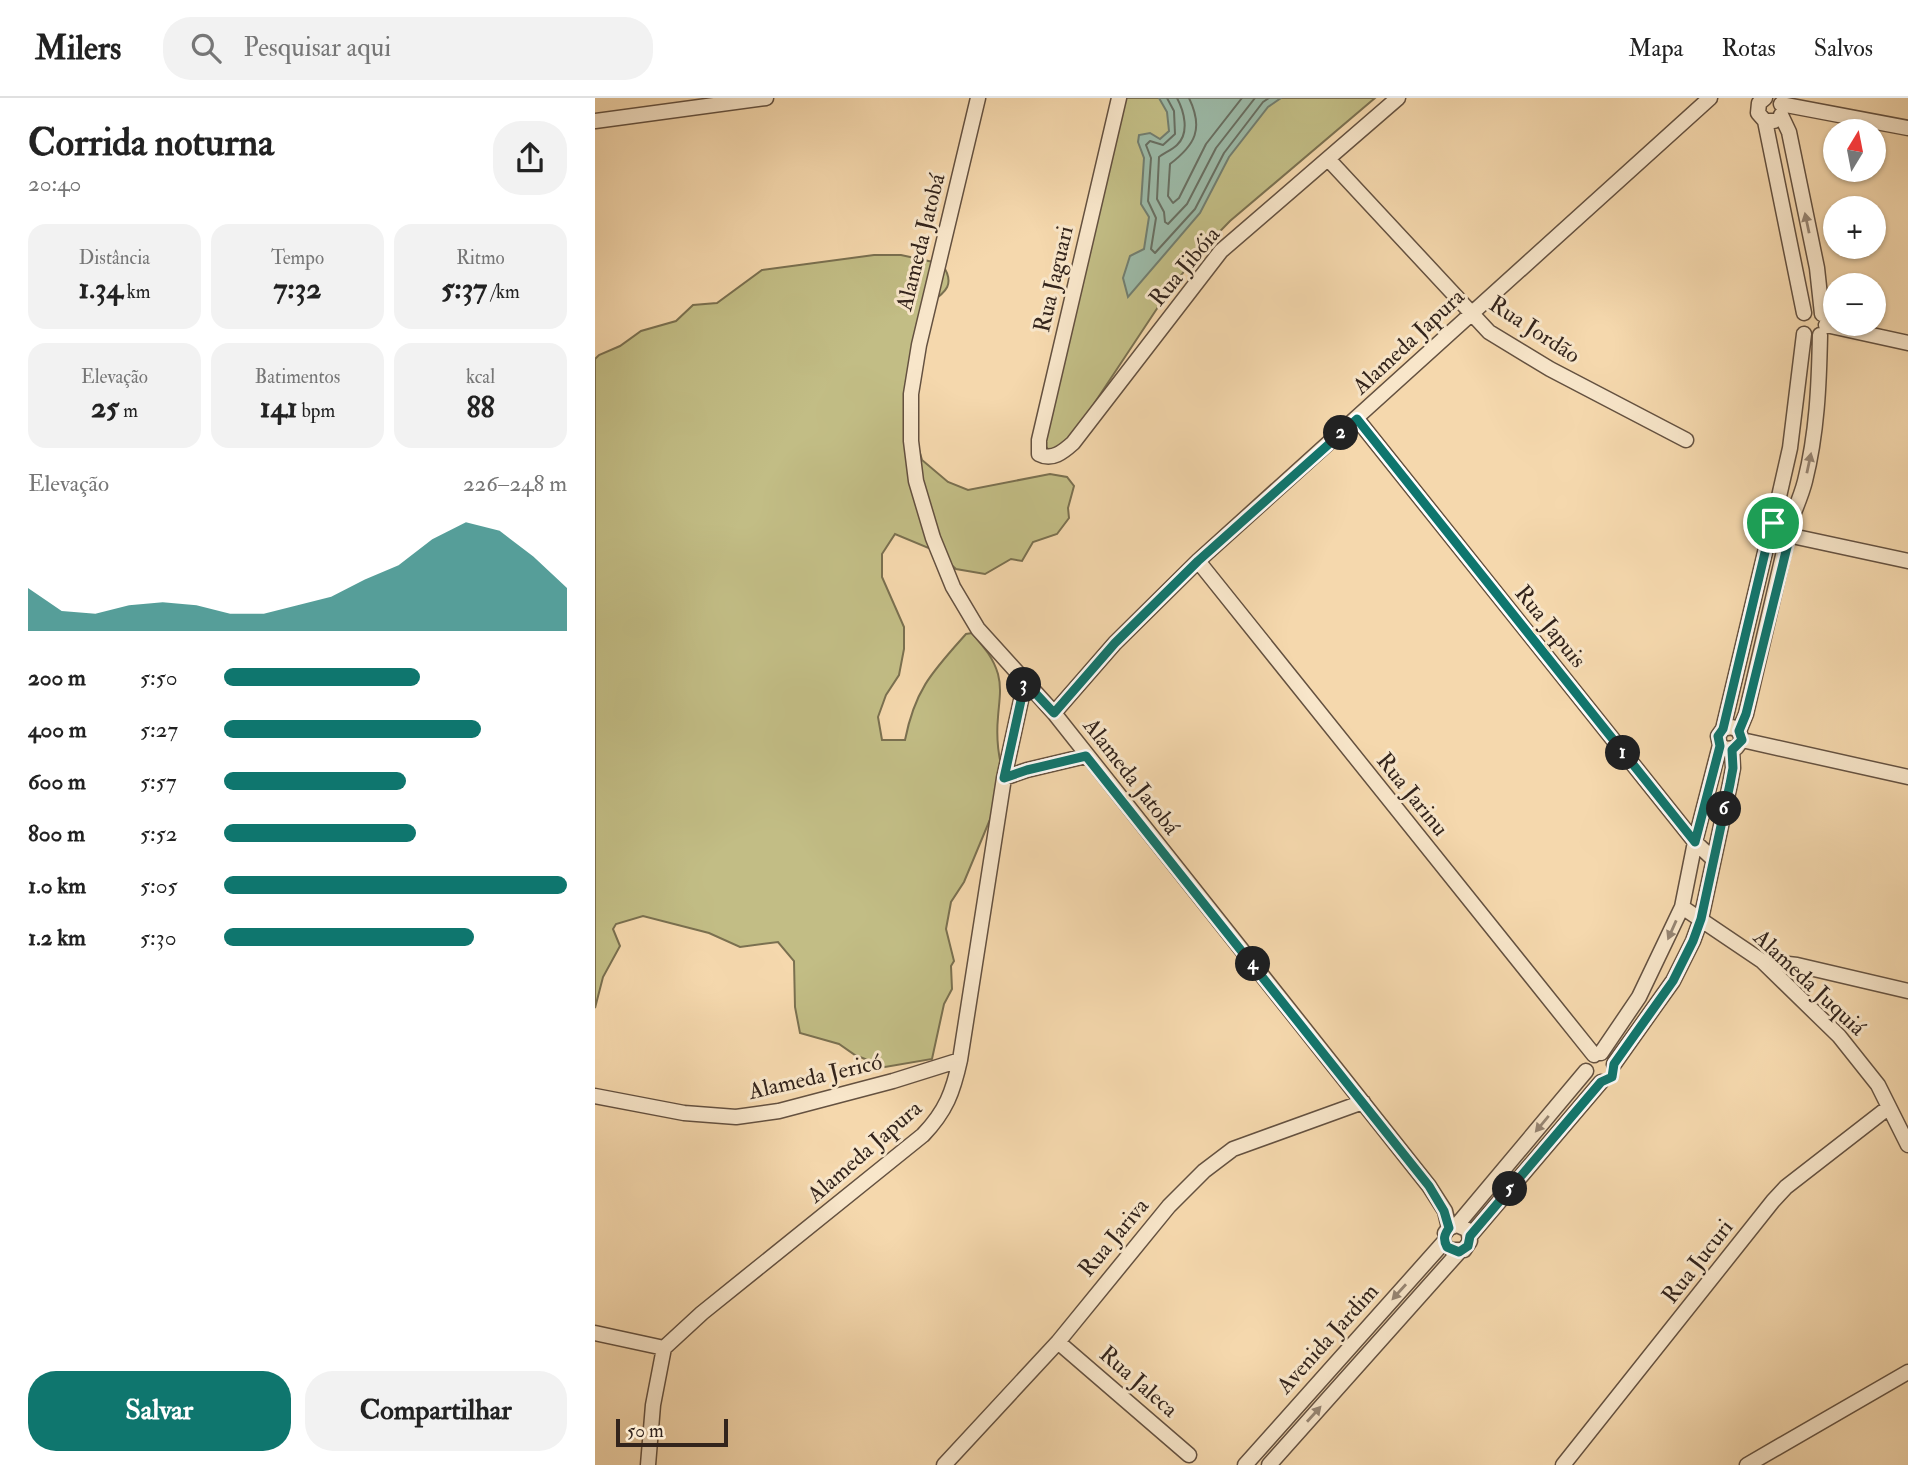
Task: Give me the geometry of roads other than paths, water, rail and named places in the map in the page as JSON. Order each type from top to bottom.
[{"type":"street","points":[[595,121],[766,98]]},
{"type":"street","name":"Alameda Jatobá","points":[[978,98],[919,345],[911,394],[911,440],[915,481],[933,538],[953,587],[978,629],[1054,713],[1429,1186],[1444,1211],[1450,1232]]},
{"type":"street","name":"Rua Jaguari","points":[[1056,456],[1039,454],[1039,440],[1119,98]]},
{"type":"street","name":"Rua Jibóia","points":[[1056,456],[1073,443],[1221,251],[1398,98]]},
{"type":"street","name":"Alameda Japura","points":[[1054,713],[1115,643],[1198,561],[1710,98]]},
{"type":"street","points":[[1761,100],[1758,113],[1765,121],[1800,286],[1804,313],[1799,324],[1804,334],[1790,448],[1773,523],[1765,532],[1767,544],[1723,729],[1718,736],[1733,742],[1908,778]]},
{"type":"street","points":[[1765,121],[1771,122],[1779,106]]},
{"type":"street","points":[[1779,106],[1908,128]]},
{"type":"street","points":[[1601,1082],[1589,1077],[1586,1065],[1639,997],[1682,907],[1695,842],[1746,714],[1788,537],[1805,484],[1814,442],[1822,325],[1817,268],[1789,132],[1779,106]]},
{"type":"street","name":"Rua Jordão","points":[[1329,160],[1489,332],[1550,369],[1686,440]]},
{"type":"street","points":[[1804,313],[1810,310],[1822,325],[1908,343]]},
{"type":"street","points":[[1804,334],[1815,337],[1822,325]]},
{"type":"street","name":"Rua Japuis","points":[[1357,419],[1695,842],[1713,859]]},
{"type":"street","points":[[1773,523],[1784,524],[1788,537]]},
{"type":"street","points":[[1767,544],[1776,549],[1788,537]]},
{"type":"street","points":[[1788,537],[1908,561]]},
{"type":"street","name":"Rua Jarinu","points":[[1198,561],[1597,1054]]},
{"type":"street","name":"Alameda Japura","points":[[664,1348],[712,1305],[923,1135],[948,1104],[960,1060],[1004,778],[1025,682]]},
{"type":"street","points":[[1470,1236],[1463,1226],[1450,1232],[1447,1247],[1459,1252],[1468,1246],[1470,1236],[1601,1082],[1612,1077],[1614,1064],[1673,981],[1701,919],[1733,768],[1733,742]]},
{"type":"street","points":[[1004,778],[1036,767],[1086,756]]},
{"type":"street","name":"Alameda Juquiá","points":[[1682,907],[1762,961],[1839,1036],[1864,1065],[1908,1145]]},
{"type":"street","points":[[1762,961],[1797,965],[1908,991]]},
{"type":"street","points":[[1597,1054],[1612,1058],[1614,1064]]},
{"type":"street","name":"Alameda Jericó","points":[[595,1096],[684,1113],[736,1117],[779,1111],[960,1060]]},
{"type":"street","name":"Avenida Jardim","points":[[1245,1465],[1450,1232],[1586,1071]]},
{"type":"street","name":"Rua Jariva","points":[[944,1465],[1058,1342],[1169,1206],[1204,1171],[1233,1149],[1363,1102]]},
{"type":"street","name":"Rua Jucuri","points":[[1563,1465],[1773,1201],[1786,1187],[1889,1107]]},
{"type":"street","name":"Avenida Jardim","points":[[1269,1465],[1459,1252]]},
{"type":"street","points":[[595,1333],[664,1348],[653,1405],[648,1465]]},
{"type":"street","name":"Rua Jaleca","points":[[1058,1342],[1189,1455]]},
{"type":"street","points":[[1747,1465],[1908,1373]]},
{"type":"water","points":[[1159,98],[1281,98],[1268,107],[1229,157],[1200,213],[1128,297],[1123,278],[1130,256],[1144,249],[1149,217],[1141,204],[1144,158],[1138,142],[1139,135],[1150,133],[1160,139],[1169,131],[1167,112]]}]
